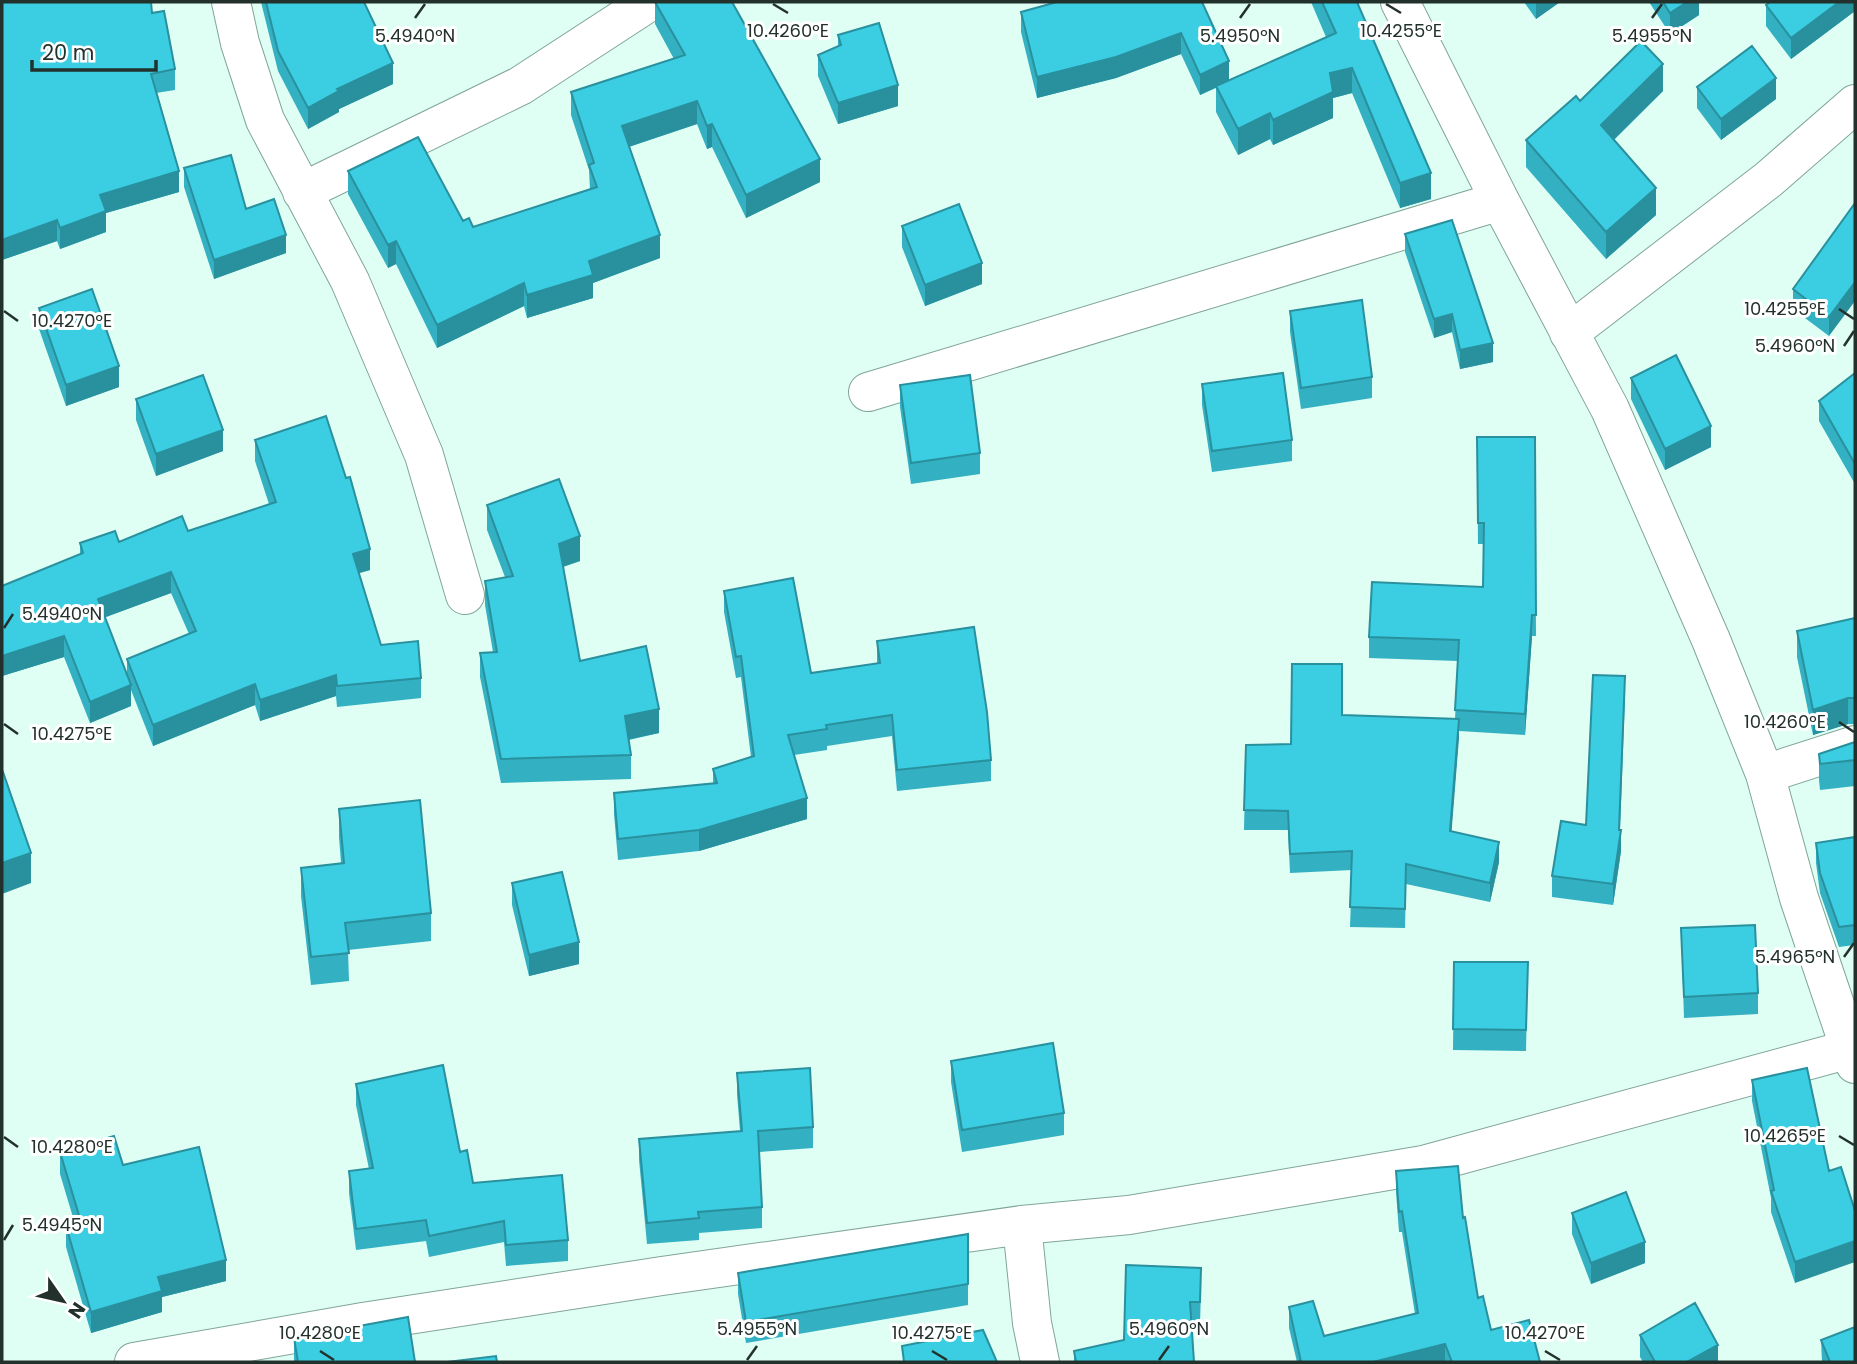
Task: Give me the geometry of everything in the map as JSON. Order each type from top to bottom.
[{"type":"street","points":[[230,2],[265,120],[350,281],[424,455],[464,595]]},
{"type":"street","points":[[302,192],[520,86],[649,2]]},
{"type":"street","points":[[134,1362],[404,1316],[1022,1225],[1129,1215],[1423,1165],[1853,1057],[1798,898],[1765,774],[1711,640],[1610,409],[1500,201],[1400,2]]},
{"type":"street","points":[[1569,333],[1769,178],[1855,104]]},
{"type":"street","points":[[868,392],[1500,201]]},
{"type":"street","points":[[1765,774],[1855,746]]},
{"type":"street","points":[[1022,1225],[1032,1323],[1040,1362]]},
{"type":"building","points":[[2,2],[151,2],[152,13],[164,11],[175,69],[151,74],[179,171],[100,195],[106,211],[60,228],[57,220],[2,240]]},
{"type":"building","points":[[266,2],[364,2],[393,63],[337,89],[339,91],[308,108],[278,51]]},
{"type":"building","points":[[655,2],[732,2],[820,159],[746,195],[712,124],[707,126],[697,101],[622,126],[660,235],[589,261],[593,275],[527,295],[524,283],[437,325],[396,241],[388,245],[348,171],[418,137],[463,221],[469,218],[473,227],[597,187],[589,165],[594,163],[571,92],[685,55]]},
{"type":"building","points":[[1057,2],[1202,2],[1229,61],[1200,75],[1181,33],[1116,57],[1037,77],[1021,12]]},
{"type":"building","points":[[1322,2],[1357,2],[1431,173],[1400,183],[1352,68],[1330,73],[1333,92],[1273,120],[1270,113],[1238,129],[1216,86],[1336,33]]},
{"type":"building","points":[[1663,2],[1687,2],[1670,13]]},
{"type":"building","points":[[1770,2],[1839,2],[1791,38],[1766,5]]},
{"type":"building","points":[[879,23],[898,85],[838,103],[818,55],[841,45],[838,35]]},
{"type":"building","points":[[1641,41],[1663,64],[1601,125],[1656,188],[1606,232],[1526,140],[1576,96],[1580,101]]},
{"type":"building","points":[[1752,46],[1776,78],[1721,119],[1697,87]]},
{"type":"building","points":[[231,155],[246,209],[274,199],[286,235],[214,260],[184,168]]},
{"type":"building","points":[[1855,203],[1855,282],[1829,317],[1793,289]]},
{"type":"building","points":[[959,204],[982,263],[925,285],[902,226]]},
{"type":"building","points":[[1452,220],[1493,343],[1460,350],[1452,314],[1434,319],[1405,234]]},
{"type":"building","points":[[92,289],[119,366],[66,385],[39,308]]},
{"type":"building","points":[[1362,300],[1372,377],[1301,388],[1290,311]]},
{"type":"building","points":[[1676,355],[1711,426],[1665,449],[1631,378]]},
{"type":"building","points":[[1283,373],[1292,440],[1212,451],[1202,384]]},
{"type":"building","points":[[1855,373],[1855,464],[1819,401]]},
{"type":"building","points":[[203,375],[223,430],[156,454],[136,399]]},
{"type":"building","points":[[970,375],[980,453],[911,463],[900,385]]},
{"type":"building","points":[[326,416],[346,478],[350,477],[370,549],[353,554],[381,645],[418,641],[421,678],[337,686],[336,675],[260,700],[255,684],[153,725],[127,659],[196,631],[171,572],[98,599],[131,685],[90,702],[64,636],[2,656],[2,586],[83,553],[80,543],[115,531],[119,542],[182,516],[188,531],[276,502],[255,440]]},
{"type":"building","points":[[1477,437],[1535,437],[1536,615],[1532,615],[1525,714],[1455,710],[1459,640],[1369,637],[1372,582],[1483,587],[1484,523],[1478,523]]},
{"type":"building","points":[[559,479],[580,536],[559,544],[580,661],[646,646],[659,709],[625,716],[631,755],[501,759],[480,653],[497,652],[485,581],[513,576],[487,505]]},
{"type":"building","points":[[793,578],[811,673],[880,663],[877,641],[974,627],[987,712],[991,760],[897,770],[892,715],[826,725],[827,729],[788,735],[807,798],[699,830],[618,839],[614,793],[717,783],[713,769],[754,756],[741,656],[736,657],[724,591]]},
{"type":"building","points":[[1855,618],[1855,698],[1813,710],[1797,631]]},
{"type":"building","points":[[1292,664],[1342,664],[1342,715],[1459,719],[1450,831],[1499,842],[1490,883],[1406,864],[1405,909],[1350,907],[1352,851],[1290,854],[1288,811],[1244,810],[1246,745],[1291,744]]},
{"type":"building","points":[[1593,675],[1625,676],[1621,830],[1613,884],[1552,876],[1561,821],[1586,825]]},
{"type":"building","points":[[1855,742],[1855,760],[1820,764],[1819,754]]},
{"type":"building","points":[[2,773],[31,853],[2,863]]},
{"type":"building","points":[[420,800],[431,913],[345,923],[349,953],[311,957],[301,868],[344,863],[339,809]]},
{"type":"building","points":[[1855,837],[1855,925],[1839,927],[1820,873],[1816,843]]},
{"type":"building","points":[[562,872],[579,942],[529,955],[512,883]]},
{"type":"building","points":[[1755,925],[1758,993],[1684,997],[1681,928]]},
{"type":"building","points":[[1454,962],[1528,962],[1526,1030],[1453,1029]]},
{"type":"building","points":[[1053,1043],[1064,1113],[962,1130],[951,1061]]},
{"type":"building","points":[[443,1065],[460,1152],[467,1150],[473,1183],[562,1175],[568,1240],[506,1245],[504,1221],[429,1236],[426,1220],[356,1229],[349,1171],[373,1168],[356,1084]]},
{"type":"building","points":[[810,1068],[813,1127],[758,1131],[762,1207],[698,1212],[699,1218],[647,1223],[639,1139],[742,1131],[737,1073]]},
{"type":"building","points":[[1807,1068],[1829,1171],[1841,1167],[1855,1211],[1855,1241],[1795,1262],[1771,1191],[1774,1190],[1752,1080]]},
{"type":"building","points":[[114,1136],[123,1165],[199,1147],[226,1260],[158,1277],[162,1291],[91,1312],[66,1226],[81,1222],[60,1152]]},
{"type":"building","points":[[1458,1166],[1463,1218],[1465,1217],[1478,1298],[1483,1296],[1491,1330],[1529,1320],[1540,1362],[1452,1362],[1445,1344],[1373,1362],[1301,1362],[1289,1307],[1313,1301],[1324,1336],[1418,1313],[1402,1211],[1399,1212],[1396,1171]]},
{"type":"building","points":[[1626,1192],[1645,1242],[1591,1263],[1572,1213]]},
{"type":"building","points":[[968,1234],[968,1284],[746,1322],[738,1273]]},
{"type":"building","points":[[1126,1265],[1201,1268],[1200,1302],[1190,1302],[1194,1362],[1076,1362],[1074,1351],[1124,1340]]},
{"type":"building","points":[[1695,1303],[1718,1345],[1687,1362],[1655,1362],[1640,1335]]},
{"type":"building","points":[[408,1317],[415,1362],[298,1362],[294,1338]]},
{"type":"building","points":[[1855,1327],[1855,1362],[1830,1362],[1821,1340]]},
{"type":"building","points":[[983,1330],[997,1362],[904,1362],[902,1346]]},
{"type":"building","points":[[496,1356],[497,1362],[447,1362]]}]
